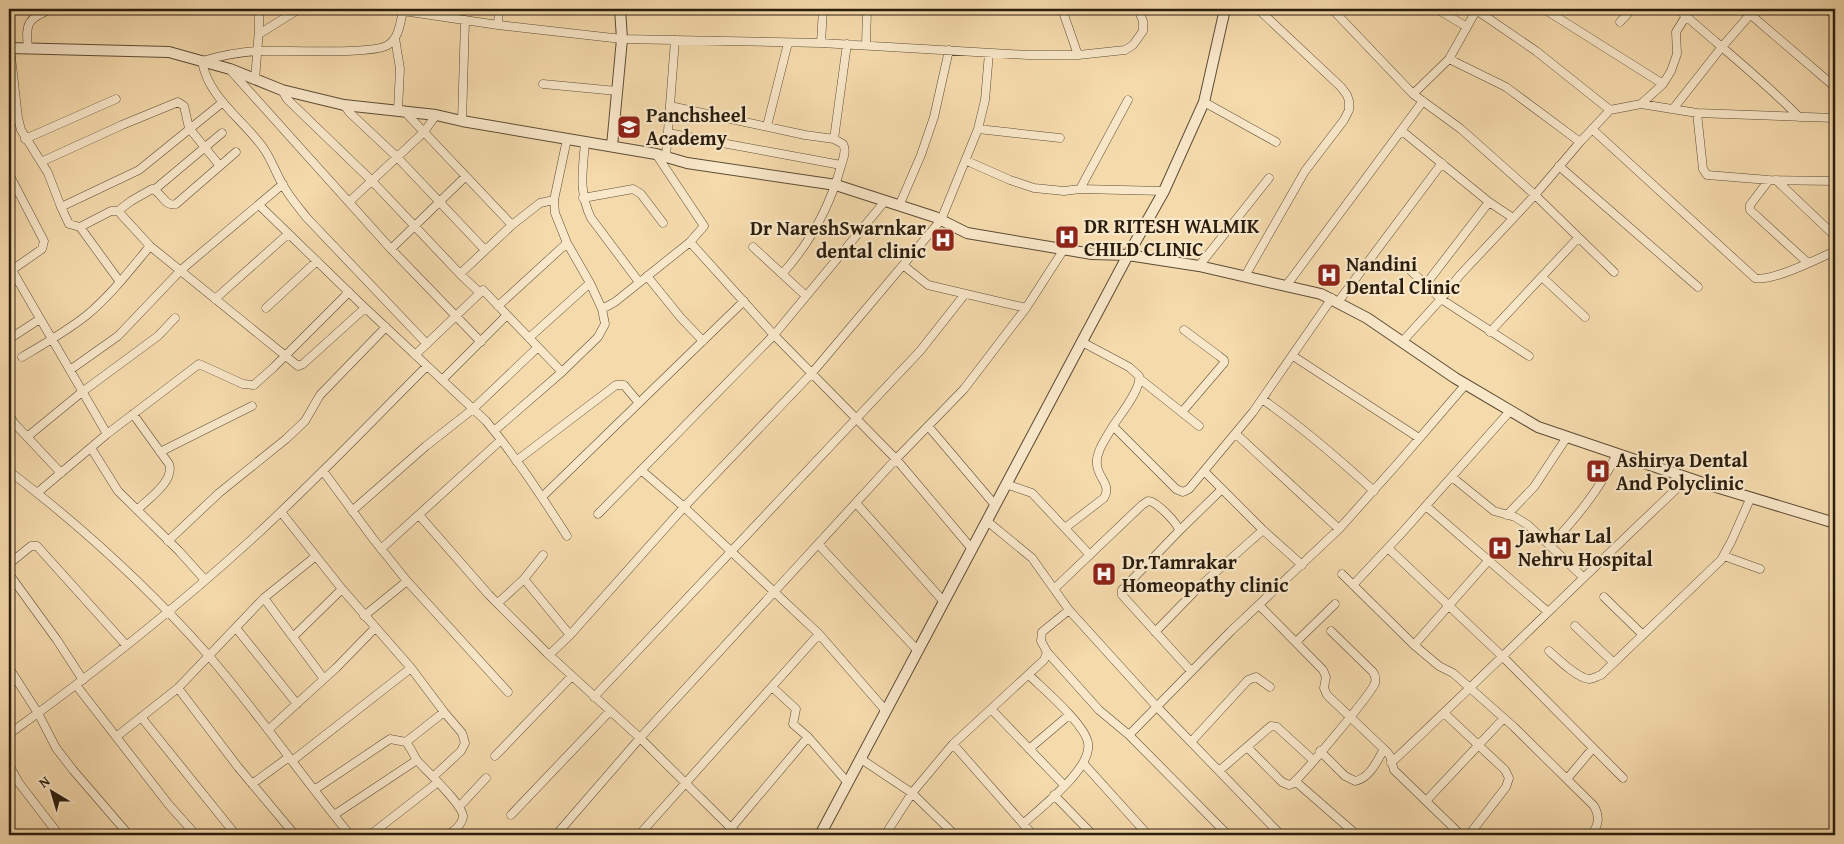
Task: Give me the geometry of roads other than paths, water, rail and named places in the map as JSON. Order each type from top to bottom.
[{"type":"street","points":[[256,80],[259,9]]},
{"type":"street","points":[[259,34],[299,9]]},
{"type":"street","points":[[390,9],[498,25],[622,39],[821,42],[989,53],[1078,56],[1125,50],[1133,45],[1143,31],[1143,21],[1138,9]]},
{"type":"street","points":[[498,25],[499,9]]},
{"type":"street","points":[[612,146],[622,39],[620,9]]},
{"type":"street","points":[[821,42],[824,9]]},
{"type":"street","points":[[866,45],[867,9]]},
{"type":"street","points":[[1062,9],[1078,56]]},
{"type":"street","points":[[820,835],[1128,255],[1164,191],[1204,102],[1225,9]]},
{"type":"street","points":[[1245,276],[1305,171],[1344,120],[1349,110],[1347,94],[1341,87],[1258,9]]},
{"type":"street","points":[[1332,9],[1413,94],[1461,129],[1535,195],[1614,272]]},
{"type":"street","points":[[1437,9],[1467,27]]},
{"type":"street","points":[[1413,94],[1449,59],[1476,9],[1536,51],[1610,110]]},
{"type":"street","points":[[1544,9],[1662,84]]},
{"type":"street","points":[[1620,22],[1632,9]]},
{"type":"street","points":[[1678,9],[1721,48],[1757,76],[1799,117]]},
{"type":"street","points":[[1827,9],[1835,16]]},
{"type":"street","points":[[28,48],[26,32],[28,25],[37,14],[47,10]]},
{"type":"street","points":[[403,11],[396,38],[400,69],[401,111],[424,132],[512,225]]},
{"type":"street","points":[[1673,109],[1750,11],[1835,87]]},
{"type":"street","points":[[1641,104],[1662,84],[1676,62],[1676,32],[1686,16]]},
{"type":"street","points":[[462,121],[465,20]]},
{"type":"street","points":[[202,62],[234,53],[258,51],[382,48],[396,38]]},
{"type":"street","points":[[666,157],[675,40]]},
{"type":"street","points":[[767,126],[788,43]]},
{"type":"street","points":[[834,139],[847,44]]},
{"type":"street","points":[[120,282],[80,227],[69,224],[48,173],[25,139],[18,118],[10,48],[169,52],[230,69],[282,90],[344,105],[436,115],[656,154],[687,163],[836,185],[941,220],[968,233],[1092,254],[1128,255],[1199,266],[1321,294],[1367,318],[1466,384],[1538,427],[1688,478],[1835,523]]},
{"type":"street","points":[[900,206],[934,118],[949,50]]},
{"type":"street","points":[[546,653],[568,633],[812,374],[941,220],[967,161],[978,129],[985,100],[989,53]]},
{"type":"street","points":[[1449,59],[1506,87],[1580,142]]},
{"type":"street","points":[[202,62],[208,80],[223,102],[263,148],[282,184],[307,218],[427,344]]},
{"type":"street","points":[[230,69],[391,249],[481,342]]},
{"type":"street","points":[[543,84],[617,91]]},
{"type":"street","points":[[282,90],[287,99],[371,180],[414,227],[480,293]]},
{"type":"street","points":[[25,139],[116,98]]},
{"type":"street","points":[[1080,189],[1128,100]]},
{"type":"street","points":[[1286,286],[1423,101]]},
{"type":"street","points":[[41,162],[180,102],[184,106],[189,128],[220,166]]},
{"type":"street","points":[[61,207],[139,170],[223,102]]},
{"type":"street","points":[[1204,102],[1276,142]]},
{"type":"street","points":[[1402,342],[1460,275],[1535,195],[1610,110],[1641,104],[1697,114],[1835,118]]},
{"type":"street","points":[[344,105],[485,250]]},
{"type":"street","points":[[670,106],[805,135],[834,139],[841,142],[845,147],[836,185],[815,229],[794,262],[782,274]]},
{"type":"street","points":[[1697,114],[1703,169],[1707,175],[1772,180],[1835,181]]},
{"type":"street","points":[[349,202],[424,132],[436,115]]},
{"type":"street","points":[[978,129],[1060,138]]},
{"type":"street","points":[[1592,129],[1755,278],[1765,279],[1835,251]]},
{"type":"street","points":[[1402,130],[1489,202],[1513,218]]},
{"type":"street","points":[[80,227],[111,211],[118,211],[131,201],[150,190],[154,190],[222,133]]},
{"type":"street","points":[[668,133],[841,166]]},
{"type":"street","points":[[494,431],[562,372],[598,337],[603,329],[605,320],[602,309],[590,283],[567,243],[555,213],[554,200],[568,139]]},
{"type":"street","points":[[585,142],[583,198],[592,218],[639,282]]},
{"type":"street","points":[[154,190],[159,193],[166,203],[170,205],[176,204],[236,152]]},
{"type":"street","points":[[602,309],[615,302],[690,242],[704,226],[656,154]]},
{"type":"street","points":[[967,161],[1010,180],[1034,188],[1064,191],[1080,189],[1164,191]]},
{"type":"street","points":[[1113,426],[1180,491],[1189,489],[1236,434],[1335,300],[1442,163]]},
{"type":"street","points":[[1559,166],[1698,287]]},
{"type":"street","points":[[9,174],[44,241],[42,249],[10,269],[107,434]]},
{"type":"street","points":[[391,249],[465,177]]},
{"type":"street","points":[[1199,266],[1269,178]]},
{"type":"street","points":[[1772,180],[1835,236]]},
{"type":"street","points":[[1772,180],[1750,204],[1750,210],[1808,263]]},
{"type":"street","points":[[70,370],[118,336],[181,270],[260,205],[282,184]]},
{"type":"street","points":[[583,198],[633,190],[641,194],[663,223]]},
{"type":"street","points":[[460,274],[512,225],[540,204],[554,200]]},
{"type":"street","points":[[598,514],[774,335],[884,201]]},
{"type":"street","points":[[1426,284],[1489,202]]},
{"type":"street","points":[[260,205],[494,431],[542,497],[567,536]]},
{"type":"street","points":[[118,211],[150,246],[297,366],[303,364],[365,308]]},
{"type":"street","points":[[214,299],[288,234]]},
{"type":"street","points":[[1490,332],[1578,238]]},
{"type":"street","points":[[690,242],[774,335],[896,459],[972,548]]},
{"type":"street","points":[[498,306],[567,243]]},
{"type":"street","points":[[22,357],[87,315],[120,282],[150,246]]},
{"type":"street","points":[[753,247],[806,296]]},
{"type":"street","points":[[556,835],[640,738],[896,459],[964,389],[1026,308],[1064,249]]},
{"type":"street","points":[[266,308],[317,261]]},
{"type":"street","points":[[903,265],[928,285],[1026,308]]},
{"type":"street","points":[[1411,271],[1441,299],[1529,356]]},
{"type":"street","points":[[647,276],[681,318],[703,341]]},
{"type":"street","points":[[1542,277],[1585,317]]},
{"type":"street","points":[[529,338],[590,283]]},
{"type":"street","points":[[416,355],[483,290],[562,372]]},
{"type":"street","points":[[37,493],[107,434],[199,364],[243,384],[254,385],[286,356],[349,292]]},
{"type":"street","points":[[594,697],[920,351],[965,294]]},
{"type":"street","points":[[542,497],[744,301]]},
{"type":"street","points":[[442,380],[507,315]]},
{"type":"street","points":[[27,437],[82,392],[158,336],[175,318]]},
{"type":"street","points":[[9,339],[40,319]]},
{"type":"street","points":[[168,541],[219,493],[286,439],[305,421],[320,395],[386,327]]},
{"type":"street","points":[[1182,412],[1224,364],[1224,360],[1220,356],[1184,330]]},
{"type":"street","points":[[1082,342],[1129,367],[1140,379],[1200,426]]},
{"type":"street","points":[[352,511],[426,446],[473,409],[538,347]]},
{"type":"street","points":[[1293,356],[1420,438]]},
{"type":"street","points":[[9,734],[83,680],[167,612],[252,539],[323,471],[427,366]]},
{"type":"street","points":[[1065,528],[1104,498],[1106,486],[1098,474],[1096,461],[1113,426],[1134,393],[1140,379]]},
{"type":"street","points":[[516,461],[619,384],[627,388],[641,402]]},
{"type":"street","points":[[1129,735],[1191,671],[1339,529],[1466,384]]},
{"type":"street","points":[[1262,399],[1334,454],[1374,491]]},
{"type":"street","points":[[160,452],[252,406]]},
{"type":"street","points":[[1353,585],[1510,411]]},
{"type":"street","points":[[133,414],[169,464],[171,474],[169,479],[137,510]]},
{"type":"street","points":[[9,415],[11,425],[27,437],[61,473]]},
{"type":"street","points":[[928,426],[995,506]]},
{"type":"street","points":[[1236,434],[1339,529]]},
{"type":"street","points":[[1507,515],[1534,487],[1567,437]]},
{"type":"street","points":[[381,549],[502,440]]},
{"type":"street","points":[[91,448],[118,491],[205,580]]},
{"type":"street","points":[[1550,546],[1595,494],[1617,454]]},
{"type":"street","points":[[641,470],[819,634],[886,711]]},
{"type":"street","points":[[9,471],[101,547],[167,612],[209,657],[350,835]]},
{"type":"street","points":[[323,471],[407,581],[508,692]]},
{"type":"street","points":[[1204,471],[1263,530],[1302,565]]},
{"type":"street","points":[[1452,477],[1494,511],[1515,517],[1528,525],[1583,576]]},
{"type":"street","points":[[1391,763],[1503,657],[1583,576],[1688,478]]},
{"type":"street","points":[[1006,484],[1032,494],[1090,555]]},
{"type":"street","points":[[1191,671],[1122,597],[1122,590],[1222,489]]},
{"type":"street","points":[[1549,651],[1577,674],[1591,679],[1601,675],[1724,556],[1751,498]]},
{"type":"street","points":[[1054,589],[1148,501],[1153,501],[1176,523],[1179,532]]},
{"type":"street","points":[[856,503],[944,602]]},
{"type":"street","points":[[1426,506],[1548,612]]},
{"type":"street","points":[[280,512],[364,616],[411,668],[462,733],[465,743],[461,751],[436,780],[370,835]]},
{"type":"street","points":[[419,515],[498,604],[546,653],[640,738],[738,835]]},
{"type":"street","points":[[987,521],[1032,558],[1069,610],[1157,707],[1277,834]]},
{"type":"street","points":[[1155,632],[1199,587],[1263,530]]},
{"type":"street","points":[[818,544],[918,651]]},
{"type":"street","points":[[9,564],[31,546],[37,546],[126,645]]},
{"type":"street","points":[[1388,548],[1503,657],[1623,778]]},
{"type":"street","points":[[498,604],[524,579],[543,555]]},
{"type":"street","points":[[116,737],[178,688],[264,598],[316,556]]},
{"type":"street","points":[[1724,556],[1760,569]]},
{"type":"street","points":[[1414,645],[1488,561]]},
{"type":"street","points":[[9,574],[57,640],[83,680]]},
{"type":"street","points":[[1342,574],[1414,645],[1439,666],[1448,670],[1471,688],[1567,779],[1598,813],[1598,822],[1591,835]]},
{"type":"street","points":[[524,579],[568,633]]},
{"type":"street","points":[[364,616],[407,581]]},
{"type":"street","points":[[293,637],[342,589]]},
{"type":"street","points":[[1604,597],[1642,635]]},
{"type":"street","points":[[264,598],[324,679]]},
{"type":"street","points":[[1296,642],[1335,604]]},
{"type":"street","points":[[1259,605],[1325,674],[1327,680],[1324,688],[1327,695],[1384,749],[1390,756],[1394,770],[1461,835]]},
{"type":"street","points":[[1069,610],[1042,632],[1041,641],[1047,652],[1099,710],[1129,735],[1228,835]]},
{"type":"street","points":[[1576,626],[1614,663]]},
{"type":"street","points":[[236,628],[297,704]]},
{"type":"street","points":[[268,730],[324,679],[375,628]]},
{"type":"street","points":[[1247,747],[1282,782],[1289,785],[1295,781],[1350,717],[1374,685],[1375,676],[1373,672],[1331,631]]},
{"type":"street","points":[[639,835],[819,634]]},
{"type":"street","points":[[885,835],[912,793],[953,744],[1044,660],[1047,652]]},
{"type":"street","points":[[9,668],[38,713],[56,748],[129,835]]},
{"type":"street","points":[[252,784],[290,759],[411,668]]},
{"type":"street","points":[[1023,824],[1084,764],[1089,750],[1088,742],[1076,722],[1028,675]]},
{"type":"street","points":[[495,756],[572,676]]},
{"type":"street","points":[[1191,742],[1248,680],[1256,677],[1270,687]]},
{"type":"street","points":[[76,685],[169,805],[196,835]]},
{"type":"street","points":[[772,687],[794,707],[796,712],[792,721],[793,724],[808,736],[848,783]]},
{"type":"street","points":[[178,688],[252,784],[295,835]]},
{"type":"street","points":[[991,709],[1064,785]]},
{"type":"street","points":[[511,815],[610,711]]},
{"type":"street","points":[[406,742],[444,712]]},
{"type":"street","points":[[1444,713],[1505,770],[1509,778],[1506,787],[1470,835]]},
{"type":"street","points":[[1029,749],[1069,715]]},
{"type":"street","points":[[141,717],[236,835]]},
{"type":"street","points":[[1426,801],[1504,718]]},
{"type":"street","points":[[1219,771],[1267,728],[1273,726],[1313,760]]},
{"type":"street","points":[[727,835],[808,736]]},
{"type":"street","points":[[314,790],[390,739],[406,742],[417,760],[459,807],[462,813],[462,820],[455,830],[448,835]]},
{"type":"street","points":[[953,744],[1033,835]]},
{"type":"street","points":[[1567,779],[1594,748]]},
{"type":"street","points":[[1320,751],[1345,776],[1355,780],[1365,777],[1384,749]]},
{"type":"street","points":[[861,759],[912,793],[955,835]]},
{"type":"street","points":[[334,815],[417,760]]},
{"type":"street","points":[[1084,764],[1148,835]]},
{"type":"street","points":[[9,765],[19,783],[59,835]]},
{"type":"street","points":[[459,807],[486,778]]},
{"type":"street","points":[[1295,781],[1357,835]]},
{"type":"street","points":[[1054,795],[1093,835]]},
{"type":"place","name":"Panchsheel Academy","points":[[629,127]]},
{"type":"place","name":"DR RITESH WALMIK CHILD CLINIC","points":[[1067,237]]},
{"type":"place","name":"Dr NareshSwarnkar dental clinic","points":[[943,240]]},
{"type":"place","name":"Nandini Dental Clinic","points":[[1329,275]]},
{"type":"place","name":"Ashirya Dental And Polyclinic","points":[[1598,471]]},
{"type":"place","name":"Jawhar Lal Nehru Hospital","points":[[1500,548]]},
{"type":"place","name":"Dr.Tamrakar Homeopathy clinic","points":[[1104,574]]}]
